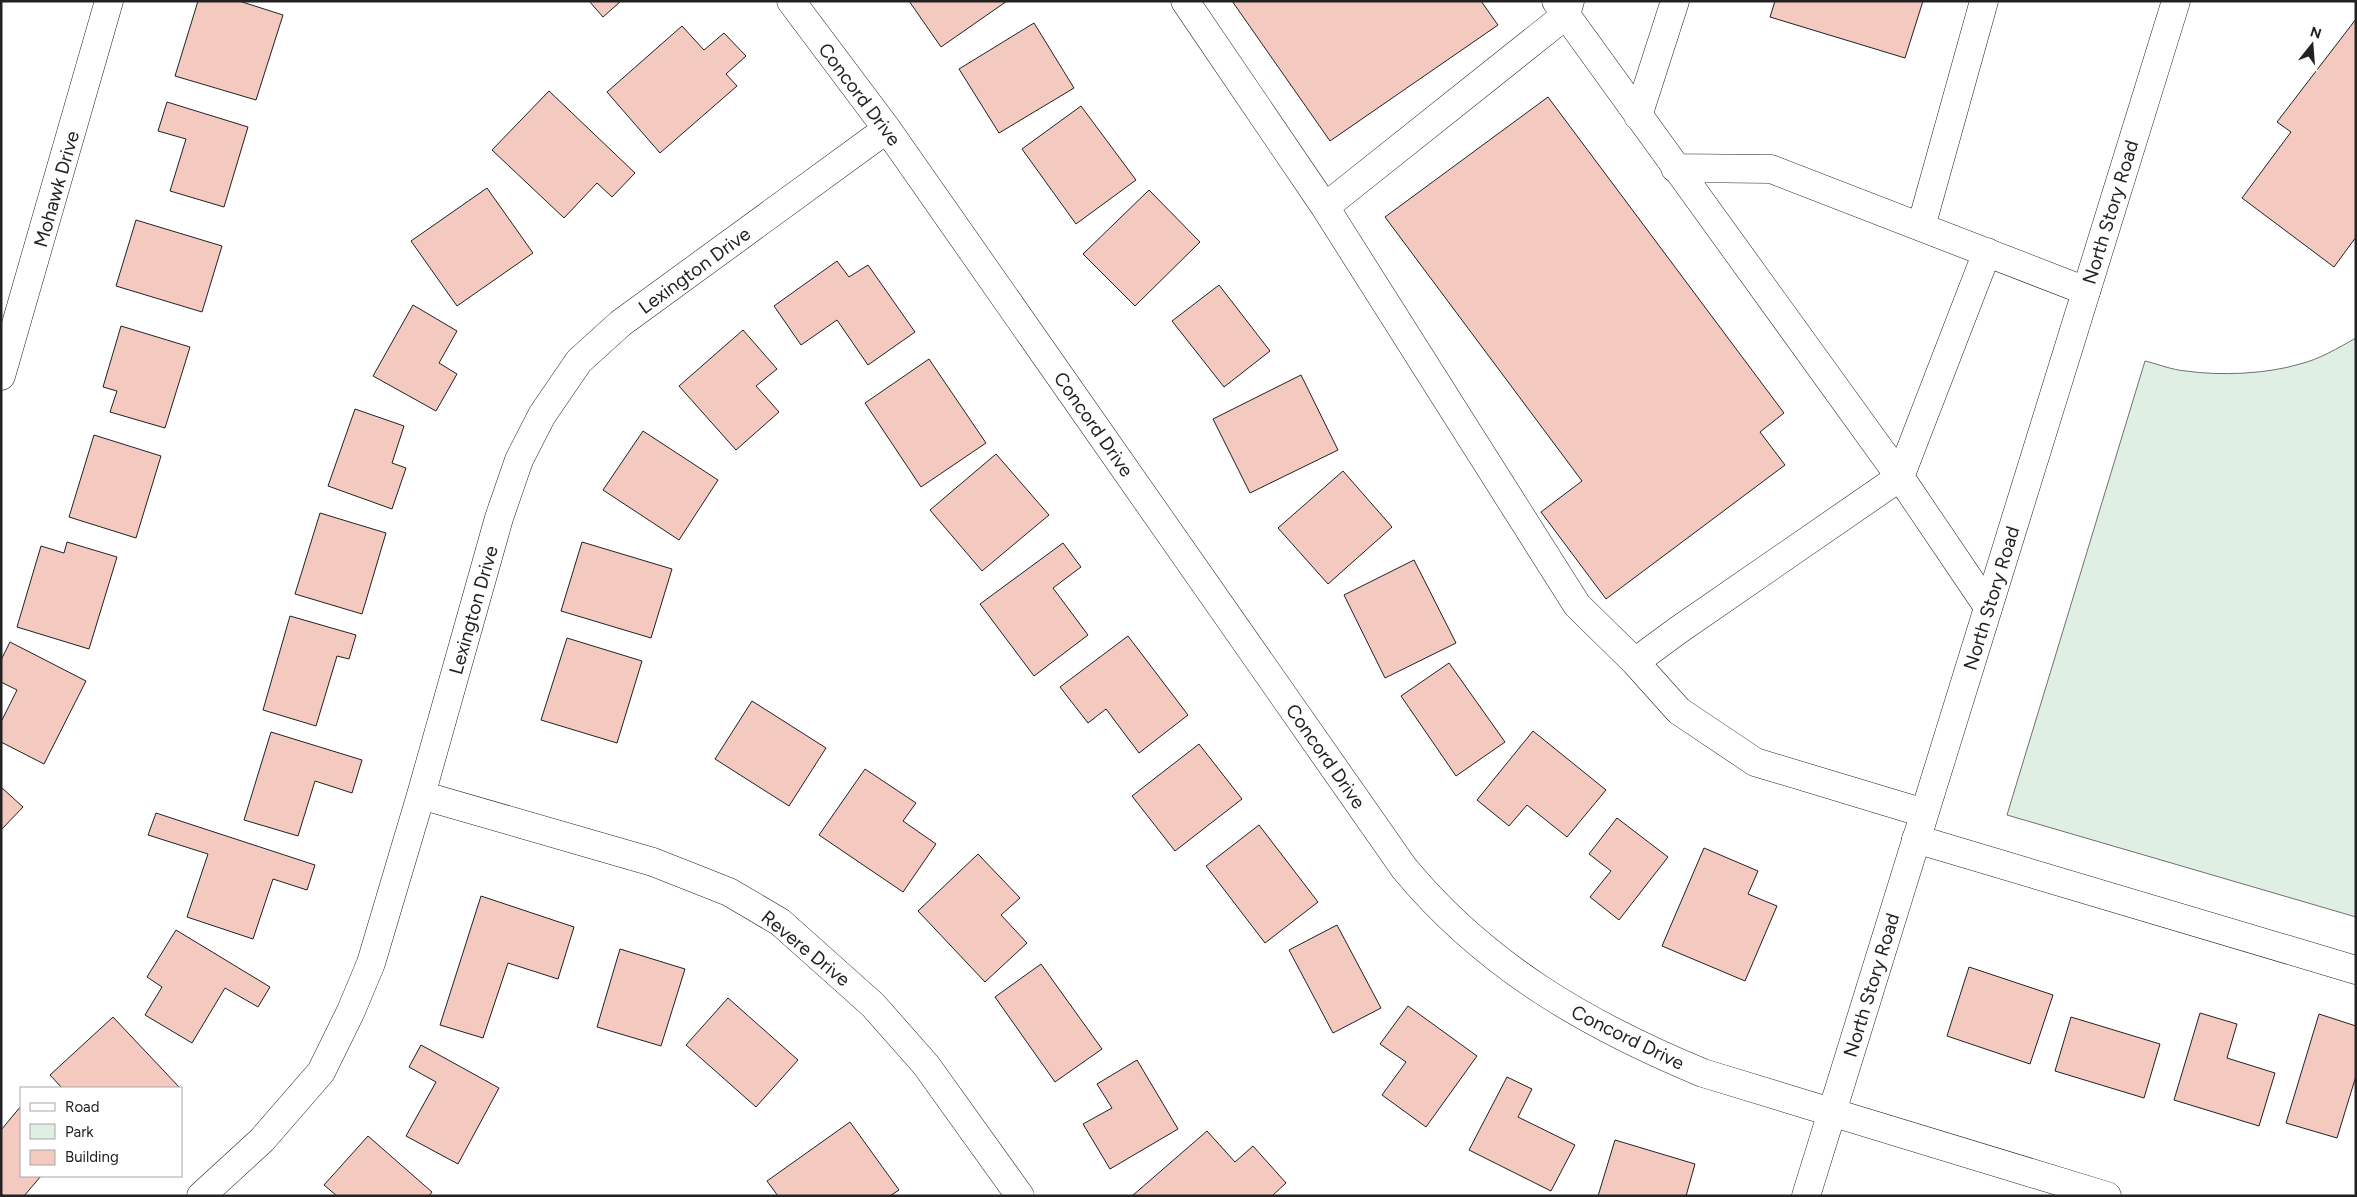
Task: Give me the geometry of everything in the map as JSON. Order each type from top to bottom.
[{"type":"street","name":"Mohawk Drive","points":[[1,376],[109,1]]},
{"type":"street","name":"Concord Drive","points":[[791,1],[887,129],[1398,860],[1429,898],[1468,936],[1566,1007],[1641,1047],[1703,1073],[2107,1196]]},
{"type":"street","points":[[1184,1],[1325,207],[1577,605],[1635,662],[1679,711],[1755,762],[1924,813]]},
{"type":"street","points":[[1638,116],[1676,1]]},
{"type":"street","points":[[1921,227],[1984,1]]},
{"type":"street","name":"North Story Road","points":[[1806,1196],[2176,1]]},
{"type":"street","points":[[1325,207],[1564,6],[1675,168],[1900,477],[1988,607]]},
{"type":"street","name":"Lexington Drive","points":[[201,1196],[262,1140],[320,1072],[351,1011],[370,963],[421,795],[499,518],[519,460],[542,415],[579,361],[621,323],[887,129]]},
{"type":"street","points":[[1675,168],[1771,169],[2086,290]]},
{"type":"street","points":[[1635,662],[1900,477],[1987,252]]},
{"type":"street","name":"Revere Drive","points":[[421,795],[652,862],[730,892],[780,922],[874,1005],[926,1065],[1020,1196]]},
{"type":"street","points":[[1916,839],[2356,970]]},
{"type":"green space","points":[[2356,338],[2356,917],[2007,815],[2145,361],[2199,373],[2258,372],[2307,362],[2329,353]]},
{"type":"building","points":[[198,1],[239,1],[283,15],[256,100],[175,76]]},
{"type":"building","points":[[589,1],[621,1],[603,17]]},
{"type":"building","points":[[909,1],[1007,1],[941,47]]},
{"type":"building","points":[[1232,1],[1481,1],[1498,25],[1330,141]]},
{"type":"building","points":[[1775,1],[1923,1],[1905,58],[1770,17]]},
{"type":"building","points":[[2356,19],[2356,237],[2334,267],[2242,198],[2291,132],[2277,122]]},
{"type":"building","points":[[1034,23],[1074,88],[999,133],[959,69]]},
{"type":"building","points":[[682,26],[704,50],[724,33],[746,56],[726,74],[737,86],[660,153],[607,92]]},
{"type":"building","points":[[549,91],[635,173],[612,197],[597,183],[564,218],[492,150]]},
{"type":"building","points":[[1548,97],[1784,413],[1760,432],[1785,465],[1606,599],[1541,512],[1582,481],[1385,217]]},
{"type":"building","points":[[167,102],[248,127],[224,207],[170,191],[186,139],[158,131]]},
{"type":"building","points":[[1081,106],[1136,180],[1076,224],[1022,149]]},
{"type":"building","points":[[487,188],[533,253],[457,306],[411,241]]},
{"type":"building","points":[[1149,190],[1200,242],[1135,306],[1083,254]]},
{"type":"building","points":[[136,220],[222,246],[202,312],[116,286]]},
{"type":"building","points":[[837,261],[849,277],[868,265],[915,332],[868,365],[837,320],[801,345],[774,306]]},
{"type":"building","points":[[1219,285],[1270,351],[1224,387],[1172,321]]},
{"type":"building","points":[[413,305],[457,331],[439,363],[457,374],[436,411],[373,376]]},
{"type":"building","points":[[121,326],[190,347],[165,428],[110,412],[117,391],[103,387]]},
{"type":"building","points":[[743,330],[777,369],[756,386],[779,412],[736,450],[679,386]]},
{"type":"building","points":[[929,359],[986,443],[921,487],[865,403]]},
{"type":"building","points":[[1301,375],[1338,450],[1250,493],[1213,419]]},
{"type":"building","points":[[355,409],[404,426],[392,463],[406,468],[392,509],[328,486]]},
{"type":"building","points":[[643,431],[718,480],[679,540],[603,490]]},
{"type":"building","points":[[94,435],[161,456],[136,538],[69,517]]},
{"type":"building","points":[[996,454],[1049,515],[982,571],[930,510]]},
{"type":"building","points":[[1343,471],[1392,527],[1328,584],[1278,528]]},
{"type":"building","points":[[320,513],[386,533],[362,614],[295,594]]},
{"type":"building","points":[[67,542],[117,557],[89,649],[17,627],[41,546],[64,553]]},
{"type":"building","points":[[582,542],[672,569],[651,638],[561,611]]},
{"type":"building","points":[[1063,543],[1081,567],[1053,588],[1088,635],[1034,676],[980,604]]},
{"type":"building","points":[[1414,560],[1456,643],[1385,678],[1344,595]]},
{"type":"building","points":[[290,616],[356,635],[349,659],[337,656],[316,726],[263,710]]},
{"type":"building","points":[[1128,636],[1188,715],[1139,753],[1106,709],[1088,723],[1060,687]]},
{"type":"building","points":[[567,638],[642,661],[617,743],[541,720]]},
{"type":"building","points":[[10,642],[86,681],[44,764],[1,742],[1,722],[17,690],[1,682],[1,660]]},
{"type":"building","points":[[1449,663],[1505,742],[1456,776],[1401,696]]},
{"type":"building","points":[[752,701],[826,748],[789,806],[715,759]]},
{"type":"building","points":[[1533,731],[1606,790],[1567,837],[1527,805],[1509,826],[1477,800]]},
{"type":"building","points":[[271,732],[362,760],[352,793],[315,781],[298,836],[244,820]]},
{"type":"building","points":[[1199,744],[1242,799],[1175,851],[1132,796]]},
{"type":"building","points":[[865,769],[916,803],[903,821],[936,844],[903,892],[819,835]]},
{"type":"building","points":[[1,787],[23,807],[1,830]]},
{"type":"building","points":[[156,813],[315,865],[307,890],[273,879],[253,939],[187,917],[208,854],[148,835]]},
{"type":"building","points":[[1617,818],[1668,857],[1619,920],[1590,897],[1611,871],[1589,854]]},
{"type":"building","points":[[1259,825],[1318,902],[1265,943],[1206,866]]},
{"type":"building","points":[[1704,848],[1758,871],[1748,894],[1777,906],[1745,981],[1662,946]]},
{"type":"building","points":[[978,854],[1020,898],[1001,915],[1027,943],[985,982],[918,911]]},
{"type":"building","points":[[481,896],[574,927],[558,979],[508,963],[483,1038],[440,1025]]},
{"type":"building","points":[[1337,925],[1381,1008],[1333,1033],[1289,950]]},
{"type":"building","points":[[176,930],[270,987],[258,1007],[225,988],[192,1043],[145,1015],[162,987],[147,977]]},
{"type":"building","points":[[620,949],[685,969],[661,1046],[597,1027]]},
{"type":"building","points":[[1041,964],[1102,1049],[1055,1082],[995,997]]},
{"type":"building","points":[[1969,967],[2053,995],[2030,1064],[1947,1036]]},
{"type":"building","points":[[728,998],[798,1060],[756,1107],[686,1045]]},
{"type":"building","points":[[1408,1006],[1477,1056],[1426,1127],[1382,1095],[1406,1062],[1380,1044]]},
{"type":"building","points":[[2200,1013],[2237,1024],[2227,1058],[2275,1073],[2259,1126],[2174,1100]]},
{"type":"building","points":[[2319,1014],[2356,1026],[2356,1076],[2337,1138],[2286,1123]]},
{"type":"building","points":[[113,1017],[179,1087],[61,1087],[50,1075]]},
{"type":"building","points":[[2071,1017],[2160,1044],[2144,1098],[2055,1071]]},
{"type":"building","points":[[421,1045],[499,1088],[458,1164],[406,1136],[436,1082],[409,1067]]},
{"type":"building","points":[[1137,1060],[1178,1129],[1110,1169],[1083,1124],[1112,1108],[1097,1084]]},
{"type":"building","points":[[1507,1077],[1532,1089],[1518,1117],[1575,1145],[1551,1191],[1469,1150]]},
{"type":"building","points":[[20,1107],[20,1177],[40,1177],[24,1196],[4,1196],[1,1193],[1,1130]]},
{"type":"building","points":[[850,1122],[899,1190],[890,1196],[778,1196],[767,1181]]},
{"type":"building","points":[[1207,1131],[1235,1162],[1253,1146],[1286,1183],[1272,1196],[1132,1196]]},
{"type":"building","points":[[368,1136],[432,1192],[429,1196],[337,1196],[324,1185]]},
{"type":"building","points":[[1615,1140],[1695,1164],[1686,1196],[1598,1196]]}]
